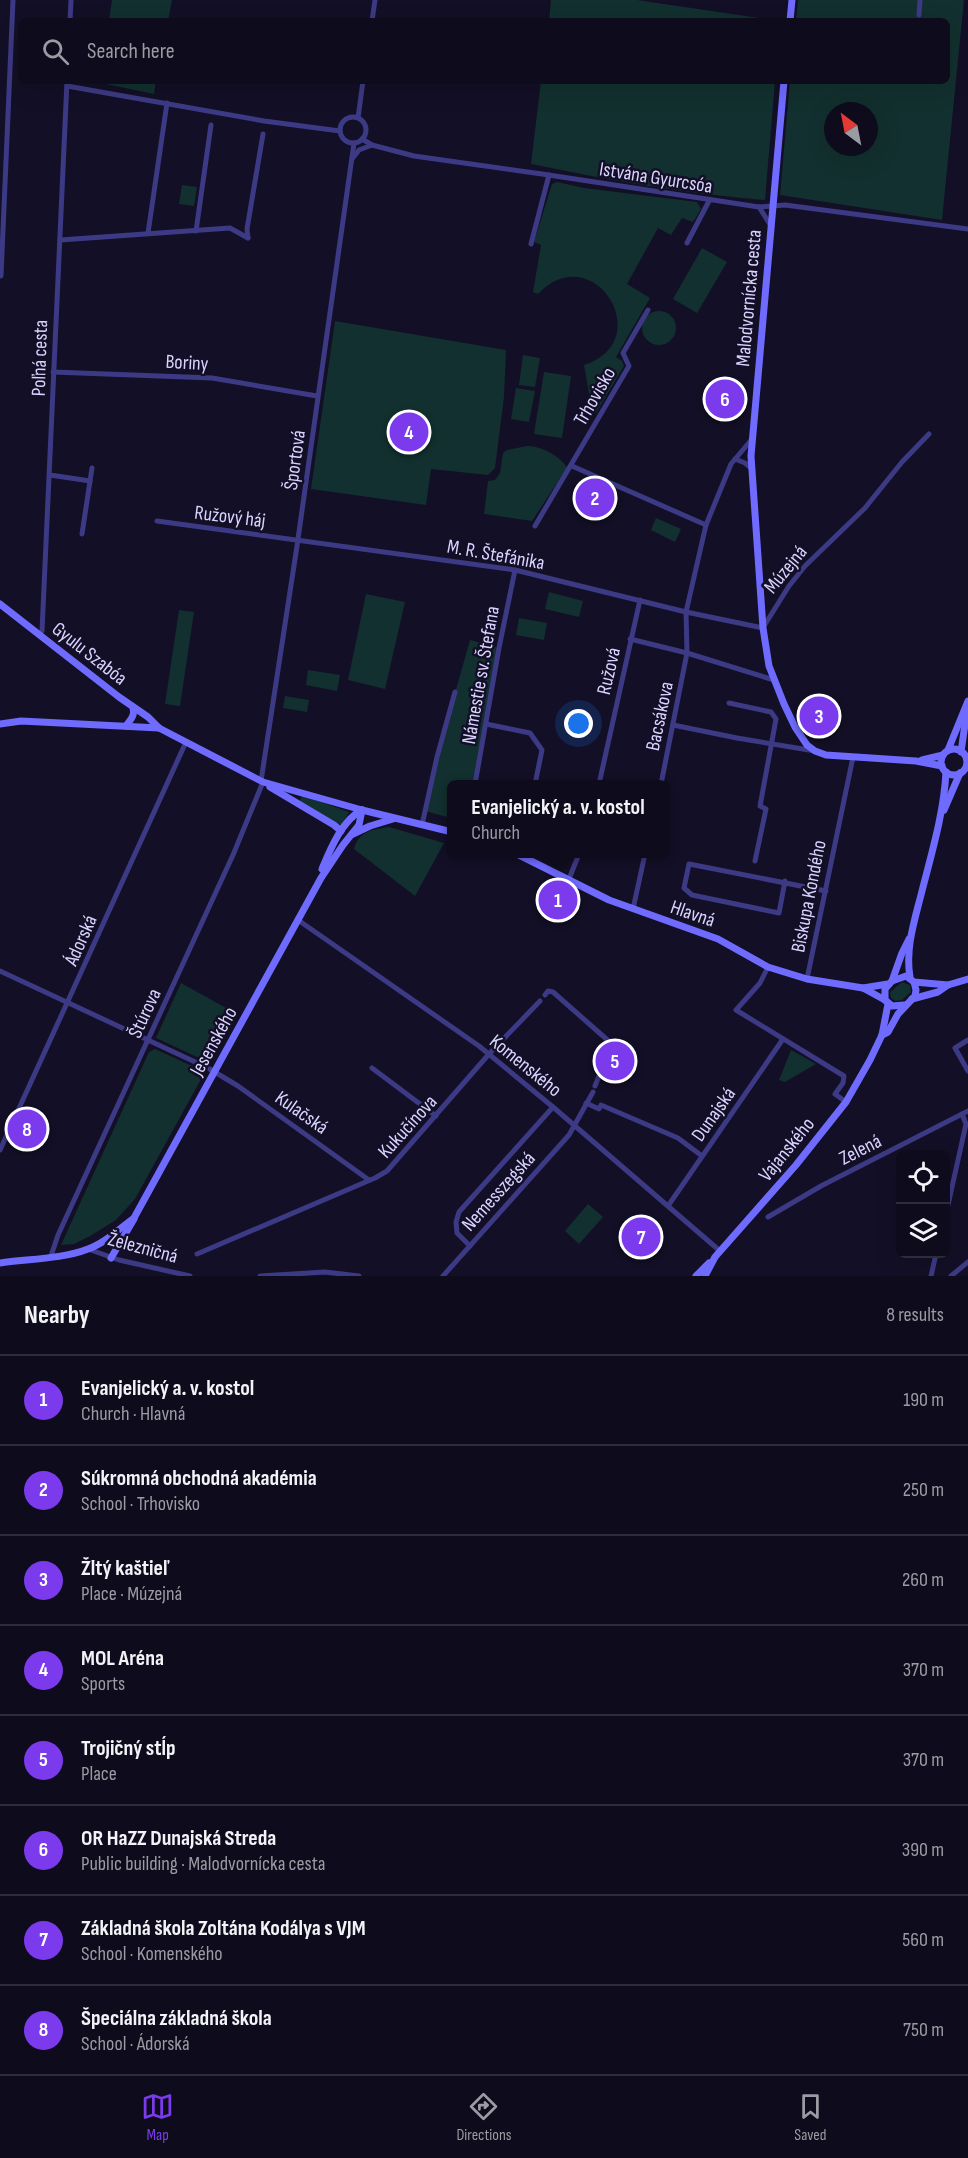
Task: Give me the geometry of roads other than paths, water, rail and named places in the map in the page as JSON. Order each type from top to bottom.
[{"type":"street","points":[[1,276],[3,164],[13,0]]},
{"type":"street","points":[[70,18],[71,0]]},
{"type":"street","points":[[372,18],[375,0]]},
{"type":"street","points":[[790,18],[792,0]]},
{"type":"street","points":[[919,15],[920,0]]},
{"type":"street","points":[[67,84],[264,121],[340,131]]},
{"type":"street","name":"Poľná cesta","points":[[39,635],[42,631],[50,475],[67,84]]},
{"type":"street","points":[[358,118],[345,120],[341,125],[340,131],[345,140],[354,143],[362,139],[365,128],[358,118],[363,84]]},
{"type":"street","name":"Malodvornícka cesta","points":[[764,627],[752,468],[752,439],[784,84]]},
{"type":"street","points":[[0,91],[9,91]]},
{"type":"street","points":[[148,233],[167,103]]},
{"type":"street","points":[[196,231],[212,125]]},
{"type":"street","points":[[60,240],[230,228],[248,238],[247,229],[262,134]]},
{"type":"street","name":"Istvána Gyurcsóa","points":[[362,139],[372,145],[414,156],[709,201],[759,207],[785,205],[968,229]]},
{"type":"street","name":"Športová","points":[[262,781],[354,143]]},
{"type":"street","points":[[352,159],[359,150],[372,145]]},
{"type":"street","points":[[531,244],[549,175]]},
{"type":"street","points":[[687,243],[709,201]]},
{"type":"street","points":[[759,207],[771,226]]},
{"type":"street","name":"Trhovisko","points":[[535,526],[629,366],[623,353],[648,310]]},
{"type":"street","name":"Boriny","points":[[53,372],[212,378],[317,396]]},
{"type":"street","name":"Múzejná","points":[[764,627],[789,586],[805,566],[865,508],[902,462],[930,434]]},
{"type":"street","points":[[752,439],[730,464],[719,489],[706,525],[686,612],[764,627],[769,666],[774,680],[791,719],[807,745],[815,751]]},
{"type":"street","points":[[735,459],[752,468]]},
{"type":"street","points":[[572,466],[706,525]]},
{"type":"street","points":[[82,534],[92,468]]},
{"type":"street","points":[[50,475],[90,481]]},
{"type":"street","name":"Ružový háj","points":[[157,521],[298,540]]},
{"type":"street","name":"M. R. Štefánika","points":[[298,540],[515,570],[686,612]]},
{"type":"street","name":"Námestie sv. Štefana","points":[[476,780],[515,570]]},
{"type":"street","name":"Ružová","points":[[600,780],[640,600]]},
{"type":"street","name":"Gyulu Szabóa","points":[[0,604],[148,717],[159,728]]},
{"type":"street","name":"Bacsákova","points":[[662,780],[687,653],[686,612]]},
{"type":"street","points":[[630,639],[687,653],[774,680]]},
{"type":"street","name":"Námestie sv. Štefana","points":[[422,825],[437,757],[455,692]]},
{"type":"street","points":[[882,1035],[886,1002],[885,989],[910,937],[940,821],[944,769],[941,761],[968,702]]},
{"type":"street","points":[[940,821],[966,764],[968,702]]},
{"type":"street","points":[[729,703],[774,714],[776,721],[760,806],[766,809],[754,861]]},
{"type":"street","points":[[126,726],[132,719],[133,707]]},
{"type":"street","points":[[0,723],[21,721],[159,728],[262,781],[337,826],[341,831]]},
{"type":"street","points":[[486,724],[531,733],[541,746],[542,758],[536,780]]},
{"type":"street","points":[[673,725],[815,751],[826,755],[916,761],[953,774],[964,770]]},
{"type":"street","name":"Ádorská","points":[[0,1150],[2,1139],[68,1003],[186,742]]},
{"type":"street","points":[[916,761],[955,749],[965,756]]},
{"type":"street","name":"Biskupa Kondého","points":[[807,979],[853,757]]},
{"type":"street","points":[[262,781],[362,810],[447,831]]},
{"type":"street","name":"Štúrova","points":[[51,1256],[58,1234],[233,855],[262,781]]},
{"type":"street","points":[[321,878],[323,866],[341,831],[350,819],[362,810]]},
{"type":"street","name":"Jesenského","points":[[88,1249],[134,1218],[321,878],[360,823],[362,810]]},
{"type":"street","points":[[351,835],[395,818]]},
{"type":"street","name":"Hlavná","points":[[525,858],[633,909],[718,939],[768,967],[807,979],[863,988]]},
{"type":"street","points":[[569,879],[577,858]]},
{"type":"street","points":[[633,909],[644,858]]},
{"type":"street","points":[[785,881],[779,913],[692,895],[684,888],[689,864],[785,881],[826,891]]},
{"type":"street","name":"Komenského","points":[[298,920],[489,1054],[668,1206],[718,1254]]},
{"type":"street","points":[[910,937],[909,966],[916,990],[912,999]]},
{"type":"street","points":[[768,967],[760,983],[736,1010],[844,1076],[843,1083],[835,1094],[846,1102]]},
{"type":"street","name":"Kulačská","points":[[0,971],[215,1072],[332,1151],[369,1180]]},
{"type":"street","points":[[863,988],[890,982],[901,976],[912,980],[948,985]]},
{"type":"street","points":[[882,1035],[888,1032],[904,1005],[912,999],[938,992],[948,985],[968,979]]},
{"type":"street","points":[[863,988],[896,1007],[904,1005]]},
{"type":"street","name":"Nemesszegská","points":[[443,1276],[568,1135],[594,1089],[612,1044],[553,992],[548,991],[545,995]]},
{"type":"street","name":"Kukučínova","points":[[197,1254],[387,1171],[489,1054],[540,1001]]},
{"type":"street","name":"Vajanského","points":[[705,1276],[718,1254],[796,1165],[846,1102],[882,1035]]},
{"type":"street","name":"Dunajská","points":[[668,1206],[783,1039]]},
{"type":"street","points":[[968,1040],[955,1048],[968,1071]]},
{"type":"street","points":[[372,1068],[436,1116]]},
{"type":"street","points":[[586,1103],[599,1109],[601,1105],[678,1138],[702,1156]]},
{"type":"street","points":[[470,1246],[457,1233],[456,1222],[459,1212],[553,1107]]},
{"type":"street","points":[[947,1204],[966,1124],[965,1113]]},
{"type":"street","name":"Zelená","points":[[768,1217],[821,1186],[965,1113]]},
{"type":"street","points":[[111,1258],[134,1218]]},
{"type":"street","points":[[0,1263],[88,1249]]},
{"type":"street","name":"Železničná","points":[[88,1249],[111,1258],[190,1276]]},
{"type":"street","points":[[696,1276],[718,1254]]},
{"type":"street","points":[[931,1276],[935,1258]]},
{"type":"street","points":[[951,1276],[968,1262]]},
{"type":"street","points":[[260,1276],[325,1272],[359,1276]]},
{"type":"place","name":"OR HaZZ Dunajská Streda","points":[[725,399]]},
{"type":"place","name":"MOL Aréna","points":[[409,432]]},
{"type":"place","name":"Súkromná obchodná akadémia","points":[[595,498]]},
{"type":"place","name":"Žltý kaštieľ","points":[[819,716]]},
{"type":"place","name":"Evanjelický a. v. kostol","points":[[558,900]]},
{"type":"place","name":"Trojičný stĺp","points":[[615,1061]]},
{"type":"place","name":"Špeciálna základná škola","points":[[27,1129]]},
{"type":"place","name":"Základná škola Zoltána Kodálya s VJM","points":[[641,1237]]}]
